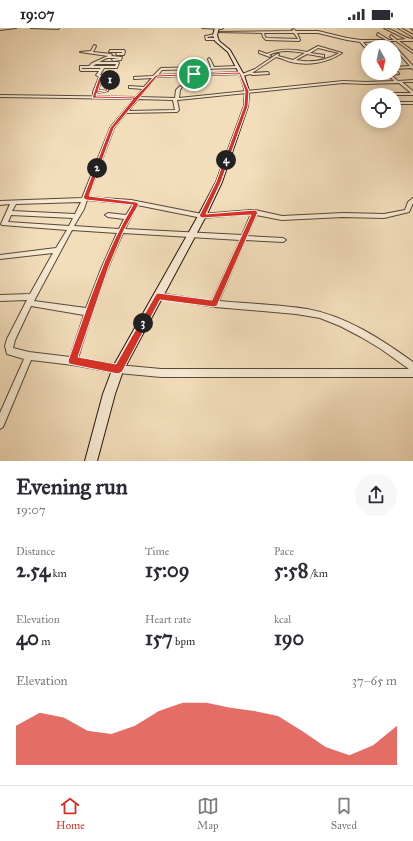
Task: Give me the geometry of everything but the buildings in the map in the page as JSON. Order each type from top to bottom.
[{"type":"street","points":[[0,29],[15,28]]},
{"type":"street","points":[[32,28],[58,28]]},
{"type":"street","points":[[203,28],[216,32],[236,32],[275,28]]},
{"type":"street","points":[[216,32],[222,28]]},
{"type":"street","points":[[246,28],[264,34],[265,38],[270,40],[299,40],[291,28]]},
{"type":"street","points":[[385,28],[408,40]]},
{"type":"street","points":[[399,28],[412,35]]},
{"type":"street","points":[[91,461],[118,369],[194,234],[219,182],[241,124],[246,106],[247,91],[238,67],[216,32]]},
{"type":"street","points":[[236,32],[238,35],[319,32],[361,41]]},
{"type":"street","points":[[378,34],[388,40]]},
{"type":"street","points":[[401,35],[412,35]]},
{"type":"street","points":[[297,36],[303,36]]},
{"type":"street","points":[[384,38],[393,36],[398,40]]},
{"type":"street","points":[[401,40],[413,41]]},
{"type":"street","points":[[401,42],[413,52]]},
{"type":"street","points":[[260,52],[291,64],[326,61],[341,53],[313,46],[299,50],[284,58]]},
{"type":"street","points":[[98,54],[104,47]]},
{"type":"street","points":[[292,61],[318,47]]},
{"type":"street","points":[[81,52],[93,49],[98,54]]},
{"type":"street","points":[[302,63],[326,49]]},
{"type":"street","points":[[247,75],[288,50]]},
{"type":"street","points":[[267,55],[275,51],[299,50],[323,56]]},
{"type":"street","points":[[312,63],[334,51]]},
{"type":"street","points":[[98,54],[124,52]]},
{"type":"street","points":[[401,52],[413,52]]},
{"type":"street","points":[[101,60],[119,60],[122,57],[109,53]]},
{"type":"street","points":[[90,67],[109,53]]},
{"type":"street","points":[[401,54],[413,67]]},
{"type":"street","points":[[273,58],[284,58],[302,63],[309,67]]},
{"type":"street","points":[[209,59],[213,68]]},
{"type":"street","points":[[95,63],[118,63],[116,67],[81,70],[81,67],[102,68]]},
{"type":"street","points":[[238,67],[161,69],[136,98],[112,128],[85,199],[30,300],[9,346],[10,351],[29,356],[72,361],[118,369],[161,373],[413,373]]},
{"type":"street","points":[[401,68],[413,67]]},
{"type":"street","points":[[93,97],[101,77],[98,76],[102,68]]},
{"type":"street","points":[[194,74],[202,68]]},
{"type":"street","points":[[135,78],[194,74],[247,75],[268,73]]},
{"type":"street","points":[[173,82],[175,75]]},
{"type":"street","points":[[188,75],[189,80]]},
{"type":"street","points":[[95,92],[106,91],[110,79],[101,77]]},
{"type":"street","points":[[396,80],[413,94]]},
{"type":"street","points":[[0,96],[176,99],[344,82],[413,81]]},
{"type":"street","points":[[130,87],[146,88]]},
{"type":"street","points":[[125,112],[176,111],[176,99],[180,87]]},
{"type":"street","points":[[401,94],[413,94]]},
{"type":"street","points":[[401,103],[413,103]]},
{"type":"street","points":[[0,203],[85,199],[136,204],[202,216],[255,212],[282,218],[343,215],[384,216],[407,211],[413,200]]},
{"type":"street","points":[[14,202],[4,224],[69,229],[121,230],[283,240]]},
{"type":"street","points":[[72,361],[89,312],[121,230],[136,204]]},
{"type":"street","points":[[214,304],[255,212]]},
{"type":"street","points":[[9,213],[77,216]]},
{"type":"street","points":[[34,226],[42,214]]},
{"type":"street","points":[[108,215],[128,217]]},
{"type":"street","points":[[0,257],[57,250]]},
{"type":"street","points":[[158,296],[214,304],[315,314],[332,319],[379,344],[413,367]]},
{"type":"street","points":[[0,298],[30,300],[89,312]]},
{"type":"street","points":[[0,424],[29,356]]},
{"type":"route","points":[[194,74],[156,76],[136,98],[93,97],[95,92],[101,77],[110,79],[106,91],[95,92],[93,97],[136,98],[112,128],[86,198],[136,204],[121,230],[106,266],[72,361],[118,369],[158,296],[214,304],[245,237],[255,212],[202,216],[219,182],[233,141],[241,124],[248,98],[247,91],[240,73],[194,74]]}]
